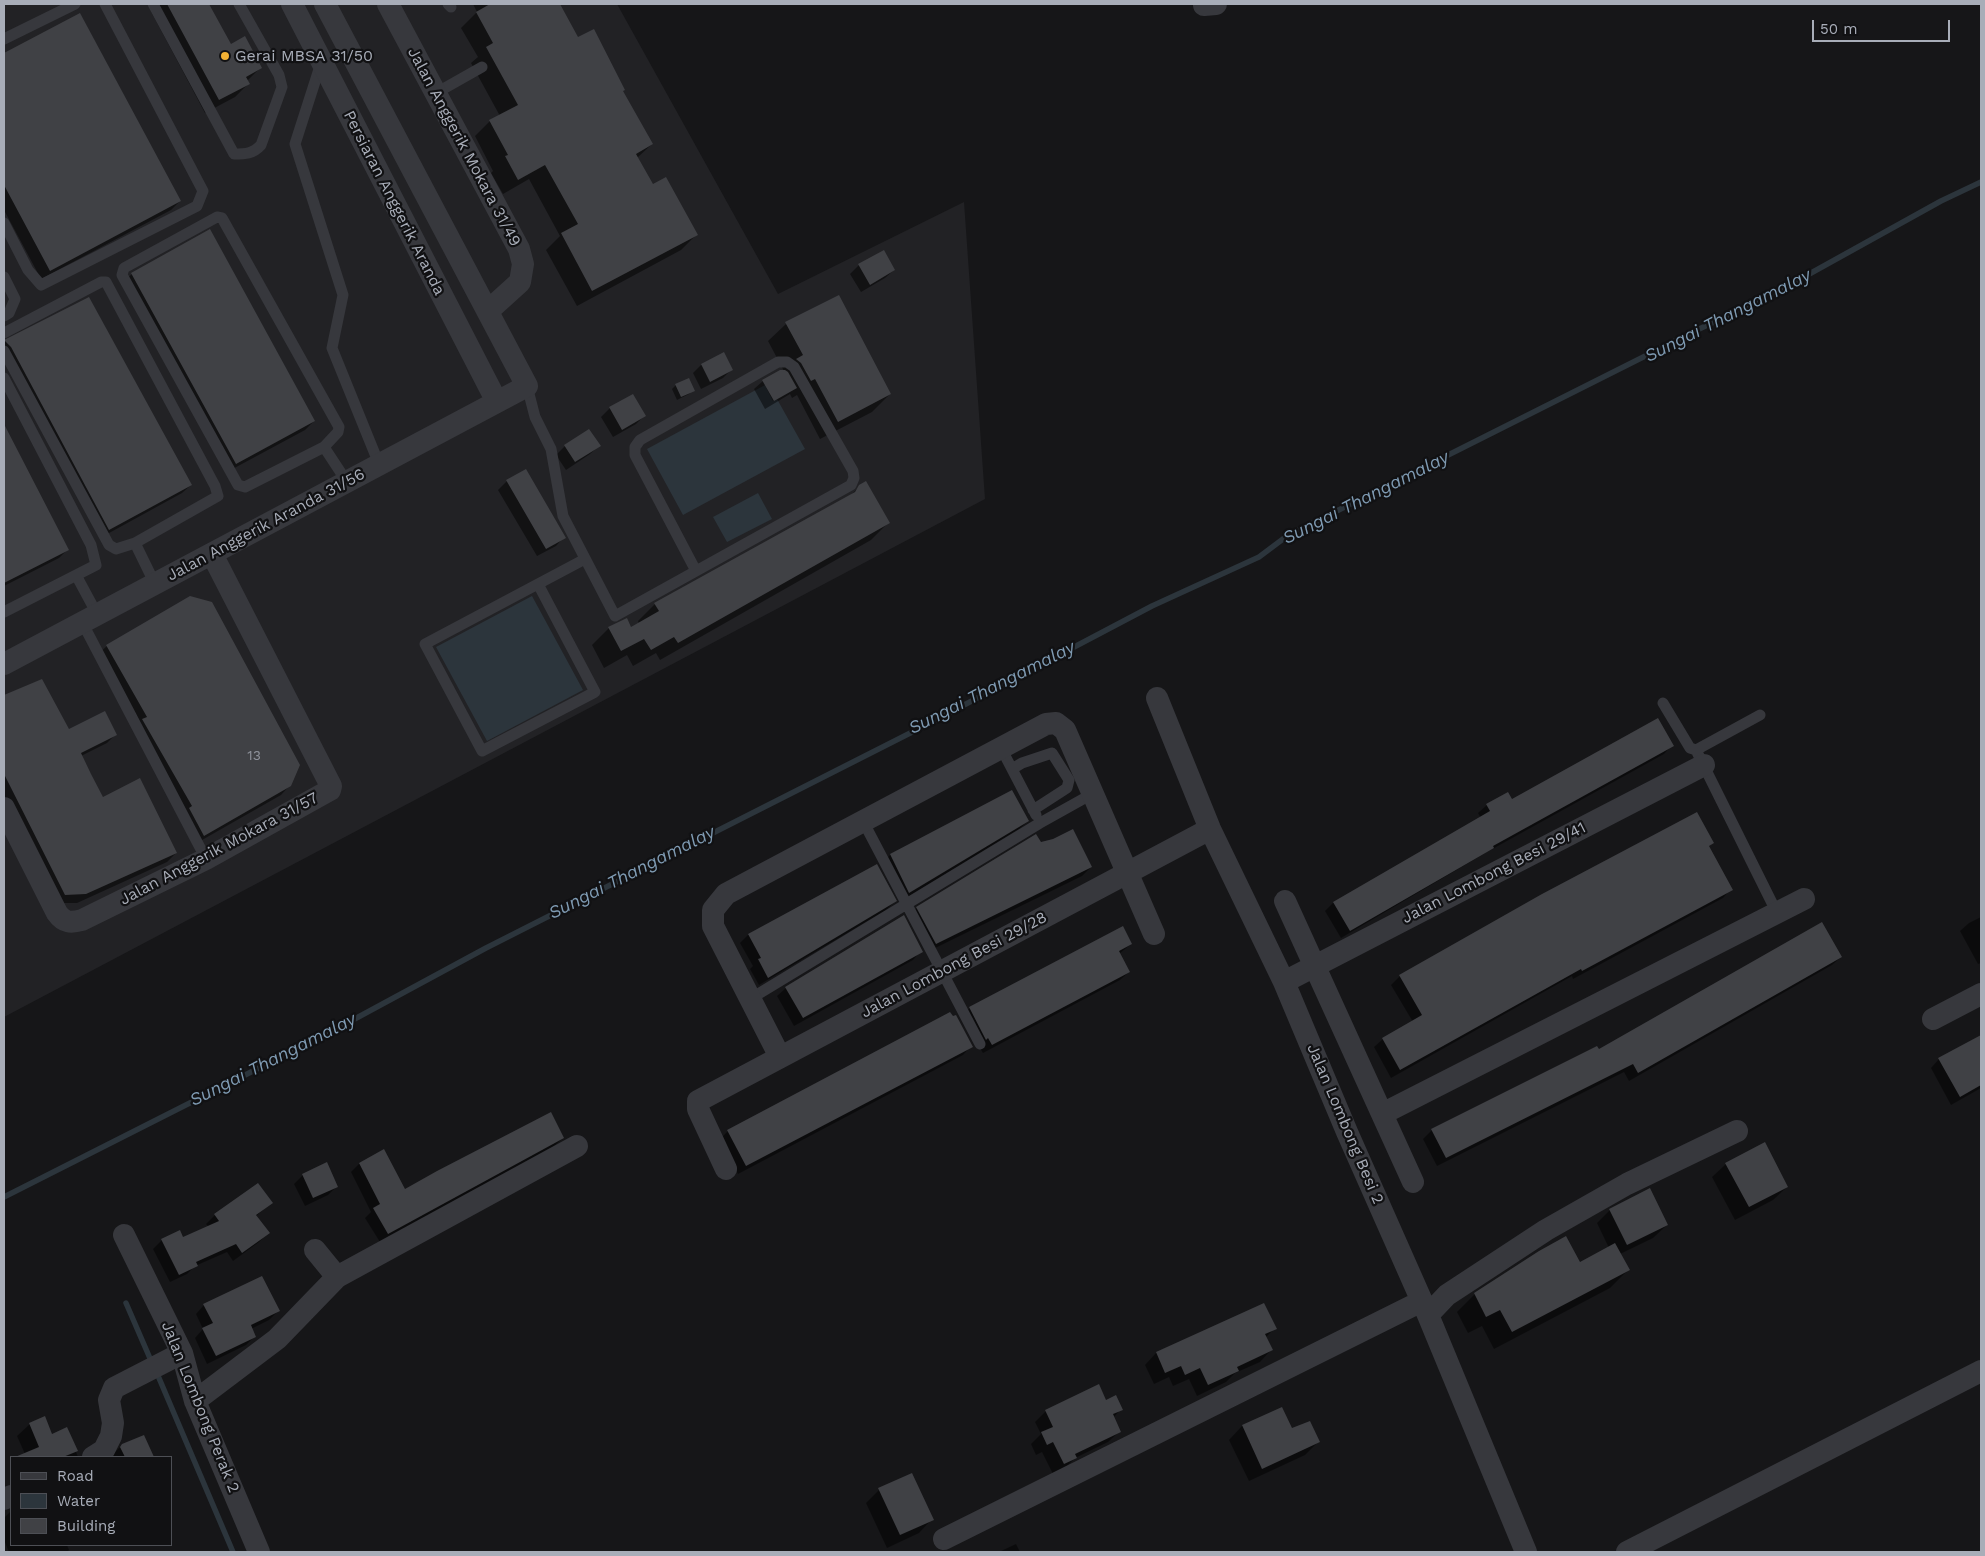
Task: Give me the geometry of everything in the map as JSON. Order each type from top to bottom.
[{"type":"street","name":"Persiaran Anggerik Aranda","points":[[292,4],[497,402]]},
{"type":"street","name":"Persiaran Anggerik Aranda","points":[[325,4],[528,386]]},
{"type":"street","name":"Jalan Anggerik Mokara 31/49","points":[[395,6],[436,93],[519,249],[523,264],[520,282],[488,311]]},
{"type":"street","name":"Jalan Anggerik Aranda 31/56","points":[[4,664],[528,386]]},
{"type":"street","name":"Jalan Anggerik Mokara 31/57","points":[[4,808],[57,913],[61,919],[71,923],[82,920],[206,859],[325,793],[331,786],[212,554]]},
{"type":"street","name":"Jalan Lombong Besi 2","points":[[1157,698],[1210,829],[1284,982],[1347,1132],[1425,1308],[1526,1552]]},
{"type":"street","points":[[780,1057],[712,926],[713,910],[726,894],[1046,724],[1056,723],[1065,730],[1154,934]]},
{"type":"street","name":"Jalan Lombong Besi 29/41","points":[[1284,982],[1700,757]]},
{"type":"street","name":"Jalan Lombong Besi 29/28","points":[[726,1169],[698,1109],[698,1101],[1210,829]]},
{"type":"street","points":[[1382,1114],[1804,899]]},
{"type":"street","points":[[1285,901],[1414,1182]]},
{"type":"street","points":[[1933,1019],[1981,994]]},
{"type":"street","points":[[944,1540],[1425,1308],[1546,1230],[1627,1184],[1737,1131]]},
{"type":"street","points":[[196,1402],[277,1339],[337,1276],[577,1146]]},
{"type":"street","name":"Jalan Lombong Perak 2","points":[[124,1235],[174,1358],[196,1402],[259,1552]]},
{"type":"street","points":[[315,1250],[337,1276]]},
{"type":"street","points":[[95,1456],[104,1450],[111,1436],[114,1423],[109,1400],[114,1388],[174,1358]]},
{"type":"street","points":[[1627,1552],[1981,1371]]},
{"type":"lane","points":[[4,39],[74,4]]},
{"type":"lane","points":[[4,222],[28,270],[41,285],[197,206],[203,192],[104,4]]},
{"type":"lane","points":[[153,4],[234,154],[247,154],[256,150],[261,145],[282,88],[279,75],[239,4]]},
{"type":"lane","points":[[322,62],[295,144],[343,295],[332,348],[379,464]]},
{"type":"lane","points":[[436,93],[482,68]]},
{"type":"lane","points":[[217,217],[222,218],[339,427],[338,432],[324,447],[250,485],[238,485],[122,275],[124,268],[217,217]]},
{"type":"lane","points":[[4,277],[15,299],[9,313],[4,316]]},
{"type":"lane","points":[[4,333],[101,282],[109,284],[215,486],[218,496],[134,543],[116,549],[109,545],[4,350]]},
{"type":"lane","points":[[528,386],[535,417],[551,449],[563,516],[615,616],[851,485],[854,478],[853,471],[794,367],[787,362],[778,362],[640,440],[634,447],[635,455],[696,571]]},
{"type":"lane","points":[[4,378],[91,545],[96,565],[4,612]]},
{"type":"lane","points":[[324,447],[347,482]]},
{"type":"lane","points":[[134,543],[155,584]]},
{"type":"lane","points":[[538,584],[595,692],[482,751],[425,644],[585,559]]},
{"type":"lane","points":[[76,575],[90,618],[206,859]]},
{"type":"lane","points":[[1663,703],[1690,748],[1700,757],[1777,913]]},
{"type":"lane","points":[[1700,757],[1760,715]]},
{"type":"lane","points":[[1001,748],[1040,822]]},
{"type":"lane","points":[[1012,769],[1022,763],[1052,753],[1069,780],[1068,788],[1033,810]]},
{"type":"lane","points":[[750,999],[1040,822],[1092,794]]},
{"type":"lane","points":[[863,821],[980,1044]]},
{"type":"shaded area","points":[[4,4],[617,4],[778,294],[964,202],[985,499],[4,1017]]},
{"type":"water","points":[[765,385],[773,401],[777,399],[805,449],[683,515],[647,449]]},
{"type":"water","points":[[758,493],[772,519],[727,542],[713,517]]},
{"type":"water","points":[[532,596],[583,690],[487,741],[436,647]]},
{"type":"building","name":"Gerai MBSA 31/50","points":[[167,4],[209,4],[231,44],[245,36],[262,68],[246,77],[250,84],[219,100]]},
{"type":"building","points":[[490,4],[560,4],[578,37],[594,29],[625,90],[623,91],[653,144],[636,154],[653,184],[666,177],[698,235],[592,291],[561,233],[578,224],[545,165],[518,180],[505,156],[508,155],[489,120],[518,105],[486,47],[493,43],[476,12]]},
{"type":"building","points":[[80,13],[181,201],[50,271],[4,185],[4,53]]},
{"type":"building","points":[[210,229],[315,421],[236,464],[131,273]]},
{"type":"building","points":[[884,250],[895,270],[870,285],[858,264]]},
{"type":"building","points":[[839,295],[891,394],[838,422],[815,379],[811,381],[801,363],[796,359],[803,355],[785,322]]},
{"type":"building","points":[[89,297],[192,485],[109,530],[11,347],[4,340]]},
{"type":"building","points":[[724,352],[733,370],[710,382],[701,364]]},
{"type":"building","points":[[780,370],[788,372],[797,388],[774,401],[762,380]]},
{"type":"building","points":[[689,378],[695,391],[681,397],[675,384]]},
{"type":"building","points":[[633,394],[646,416],[622,430],[609,407]]},
{"type":"building","points":[[4,424],[69,550],[4,583]]},
{"type":"building","points":[[589,429],[601,446],[575,462],[564,445]]},
{"type":"building","points":[[526,469],[566,538],[546,549],[506,480]]},
{"type":"building","points":[[866,481],[890,523],[678,643],[674,637],[651,650],[644,639],[621,651],[608,627],[627,618],[631,627],[659,611],[654,603],[855,492],[859,485]]},
{"type":"building","points":[[190,596],[212,602],[300,765],[291,786],[204,836],[189,808],[192,806],[142,719],[147,717],[106,645]]},
{"type":"building","points":[[42,679],[69,729],[105,711],[117,735],[81,753],[91,774],[103,797],[140,778],[177,853],[86,894],[65,895],[4,774],[4,695]]},
{"type":"building","points":[[1658,718],[1674,746],[1493,846],[1494,848],[1350,931],[1333,902],[1490,811],[1486,804],[1508,792],[1512,799]]},
{"type":"building","points":[[1012,790],[1029,821],[909,893],[890,854]]},
{"type":"building","points":[[1697,812],[1714,843],[1709,846],[1733,890],[1582,971],[1581,969],[1400,1070],[1382,1038],[1422,1015],[1399,975],[1542,894]]},
{"type":"building","points":[[1073,829],[1092,867],[936,944],[916,907],[1036,834],[1041,842],[1053,839]]},
{"type":"building","points":[[877,864],[897,901],[768,978],[758,959],[761,958],[748,934]]},
{"type":"building","points":[[904,915],[923,952],[803,1018],[785,987]]},
{"type":"building","points":[[1822,922],[1842,957],[1638,1073],[1633,1064],[1446,1158],[1431,1129],[1597,1046],[1599,1049]]},
{"type":"building","points":[[1123,926],[1132,944],[1119,951],[1130,972],[992,1045],[988,1038],[986,1040],[969,1007]]},
{"type":"building","points":[[950,1012],[953,1016],[956,1015],[973,1047],[746,1166],[727,1130]]},
{"type":"building","points":[[1981,1035],[1981,1085],[1960,1097],[1938,1058]]},
{"type":"building","points":[[551,1112],[564,1138],[388,1234],[373,1208],[380,1204],[359,1163],[384,1149],[405,1189]]},
{"type":"building","points":[[1765,1142],[1788,1187],[1749,1207],[1725,1163]]},
{"type":"building","points":[[327,1162],[338,1187],[313,1198],[302,1174]]},
{"type":"building","points":[[258,1183],[273,1203],[256,1215],[270,1233],[242,1253],[236,1244],[196,1262],[198,1266],[179,1275],[161,1239],[180,1230],[183,1237],[219,1221],[214,1214]]},
{"type":"building","points":[[1650,1188],[1668,1225],[1627,1245],[1609,1209]]},
{"type":"building","points":[[1566,1236],[1580,1262],[1615,1243],[1630,1270],[1512,1332],[1500,1310],[1486,1317],[1474,1293]]},
{"type":"building","points":[[262,1276],[280,1311],[251,1325],[256,1337],[216,1356],[202,1328],[213,1323],[203,1304]]},
{"type":"building","points":[[1264,1303],[1277,1329],[1265,1334],[1273,1350],[1237,1367],[1239,1371],[1208,1385],[1200,1368],[1185,1375],[1181,1366],[1165,1373],[1156,1352]]},
{"type":"building","points":[[1099,1384],[1106,1400],[1116,1395],[1123,1410],[1113,1414],[1121,1432],[1075,1454],[1077,1458],[1064,1464],[1053,1442],[1047,1445],[1041,1432],[1053,1427],[1045,1410]]},
{"type":"building","points":[[1282,1407],[1292,1428],[1310,1421],[1320,1442],[1262,1469],[1242,1425]]},
{"type":"building","points":[[45,1416],[52,1434],[67,1427],[78,1451],[66,1456],[17,1456],[39,1447],[29,1423]]},
{"type":"building","points":[[144,1435],[154,1456],[124,1456],[120,1447],[122,1444]]},
{"type":"building","points":[[912,1473],[934,1520],[900,1535],[878,1488]]},
{"type":"waterway","name":"Sungai Thangamalay","points":[[4,1197],[338,1028],[486,948],[928,724],[1152,606],[1259,557],[1287,536],[1695,331],[1775,293],[1941,201],[1981,182]]},
{"type":"waterway","points":[[126,1303],[152,1363]]},
{"type":"waterway","points":[[156,1371],[233,1552]]},
{"type":"place","name":"Gerai MBSA 31/50","points":[[225,56]]}]
